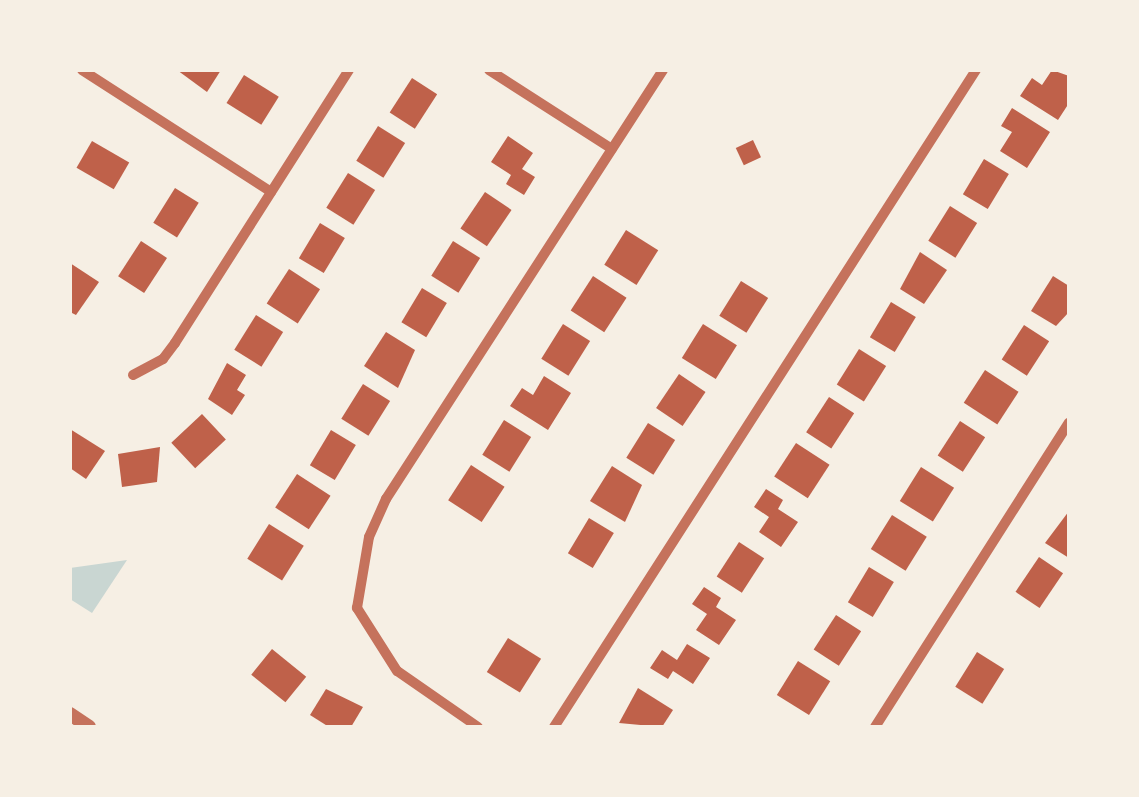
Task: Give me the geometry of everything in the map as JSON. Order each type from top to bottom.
[{"type":"street","points":[[82,70],[271,192]]},
{"type":"street","points":[[133,375],[163,359],[175,343],[349,70]]},
{"type":"street","points":[[489,70],[612,148]]},
{"type":"street","points":[[478,727],[397,671],[357,608],[375,518],[663,70]]},
{"type":"street","points":[[554,727],[976,70]]},
{"type":"street","points":[[875,727],[1069,422]]},
{"type":"street","points":[[70,714],[90,727]]},
{"type":"shaded area","points":[[127,560],[92,613],[70,599],[70,568]]},
{"type":"building","points":[[177,70],[221,70],[207,92]]},
{"type":"building","points":[[1052,70],[1069,76],[1069,103],[1058,120],[1020,96],[1032,78],[1042,85]]},
{"type":"building","points":[[244,75],[279,97],[261,125],[227,103]]},
{"type":"building","points":[[412,78],[437,94],[415,129],[390,112]]},
{"type":"building","points":[[1012,108],[1050,132],[1027,168],[1000,151],[1012,132],[1001,126]]},
{"type":"building","points":[[378,126],[405,143],[383,178],[356,161]]},
{"type":"building","points":[[508,136],[533,153],[522,169],[535,177],[524,195],[506,184],[511,175],[491,162]]},
{"type":"building","points":[[753,140],[761,157],[744,165],[736,148]]},
{"type":"building","points":[[92,141],[129,162],[114,189],[76,168]]},
{"type":"building","points":[[984,159],[1009,174],[988,209],[963,194]]},
{"type":"building","points":[[348,173],[375,190],[353,225],[326,208]]},
{"type":"building","points":[[175,188],[199,203],[177,238],[153,223]]},
{"type":"building","points":[[485,192],[512,210],[487,246],[460,228]]},
{"type":"building","points":[[950,206],[977,223],[955,258],[928,241]]},
{"type":"building","points":[[320,223],[345,238],[324,273],[299,258]]},
{"type":"building","points":[[626,230],[658,250],[636,285],[604,265]]},
{"type":"building","points":[[141,241],[167,258],[144,293],[118,276]]},
{"type":"building","points":[[453,241],[480,258],[458,293],[431,276]]},
{"type":"building","points":[[920,252],[947,270],[924,304],[900,289]]},
{"type":"building","points":[[70,263],[99,282],[76,315],[70,312]]},
{"type":"building","points":[[289,269],[320,289],[298,324],[267,303]]},
{"type":"building","points":[[593,276],[627,298],[604,332],[571,310]]},
{"type":"building","points":[[1053,276],[1069,286],[1069,312],[1056,326],[1031,311]]},
{"type":"building","points":[[741,281],[768,298],[746,333],[719,316]]},
{"type":"building","points":[[422,288],[447,303],[426,337],[401,322]]},
{"type":"building","points":[[891,302],[916,317],[895,352],[870,337]]},
{"type":"building","points":[[256,315],[283,332],[261,367],[234,350]]},
{"type":"building","points":[[563,324],[590,341],[568,376],[541,359]]},
{"type":"building","points":[[703,324],[737,345],[716,379],[682,358]]},
{"type":"building","points":[[1024,325],[1049,341],[1027,376],[1002,359]]},
{"type":"building","points":[[386,332],[415,350],[398,388],[364,366]]},
{"type":"building","points":[[859,349],[886,366],[864,402],[837,385]]},
{"type":"building","points":[[227,363],[246,375],[237,390],[245,395],[232,415],[208,399]]},
{"type":"building","points":[[985,370],[1019,392],[997,424],[964,403]]},
{"type":"building","points":[[679,374],[706,392],[683,426],[656,408]]},
{"type":"building","points":[[544,376],[571,393],[548,430],[510,406],[522,388],[533,395]]},
{"type":"building","points":[[363,384],[390,401],[368,436],[341,419]]},
{"type":"building","points":[[829,397],[854,413],[831,449],[806,432]]},
{"type":"building","points":[[202,414],[226,440],[195,468],[171,443]]},
{"type":"building","points":[[504,420],[531,437],[509,472],[482,455]]},
{"type":"building","points":[[960,421],[985,437],[963,472],[938,455]]},
{"type":"building","points":[[648,423],[675,440],[653,475],[626,458]]},
{"type":"building","points":[[70,429],[105,451],[86,479],[70,468]]},
{"type":"building","points":[[331,430],[356,445],[335,480],[310,465]]},
{"type":"building","points":[[796,443],[830,465],[808,498],[774,477]]},
{"type":"building","points":[[160,447],[157,482],[122,487],[118,454]]},
{"type":"building","points":[[471,465],[505,487],[482,522],[448,500]]},
{"type":"building","points":[[612,466],[642,485],[625,522],[590,501]]},
{"type":"building","points":[[921,467],[954,488],[933,522],[900,501]]},
{"type":"building","points":[[297,474],[331,496],[309,529],[275,508]]},
{"type":"building","points":[[766,489],[783,500],[778,509],[798,522],[781,547],[759,532],[769,517],[754,507]]},
{"type":"building","points":[[1069,511],[1069,558],[1045,543]]},
{"type":"building","points":[[892,515],[927,537],[906,571],[871,549]]},
{"type":"building","points":[[589,518],[614,533],[593,568],[568,553]]},
{"type":"building","points":[[269,524],[304,546],[282,580],[247,559]]},
{"type":"building","points":[[739,542],[764,558],[742,593],[717,576]]},
{"type":"building","points":[[1039,557],[1063,573],[1040,608],[1016,592]]},
{"type":"building","points":[[869,567],[894,582],[873,617],[848,602]]},
{"type":"building","points":[[704,587],[721,598],[716,607],[736,620],[719,645],[696,630],[707,614],[692,604]]},
{"type":"building","points":[[836,615],[861,631],[839,666],[814,649]]},
{"type":"building","points":[[508,638],[541,659],[520,693],[487,672]]},
{"type":"building","points":[[687,644],[710,658],[693,684],[673,671],[668,679],[650,668],[662,650],[677,660]]},
{"type":"building","points":[[272,649],[306,677],[285,702],[251,675]]},
{"type":"building","points":[[977,652],[1004,669],[982,704],[955,687]]},
{"type":"building","points":[[798,661],[830,681],[809,715],[777,695]]},
{"type":"building","points":[[638,688],[673,710],[662,727],[619,723]]},
{"type":"building","points":[[326,689],[363,707],[351,727],[329,727],[310,715]]}]
